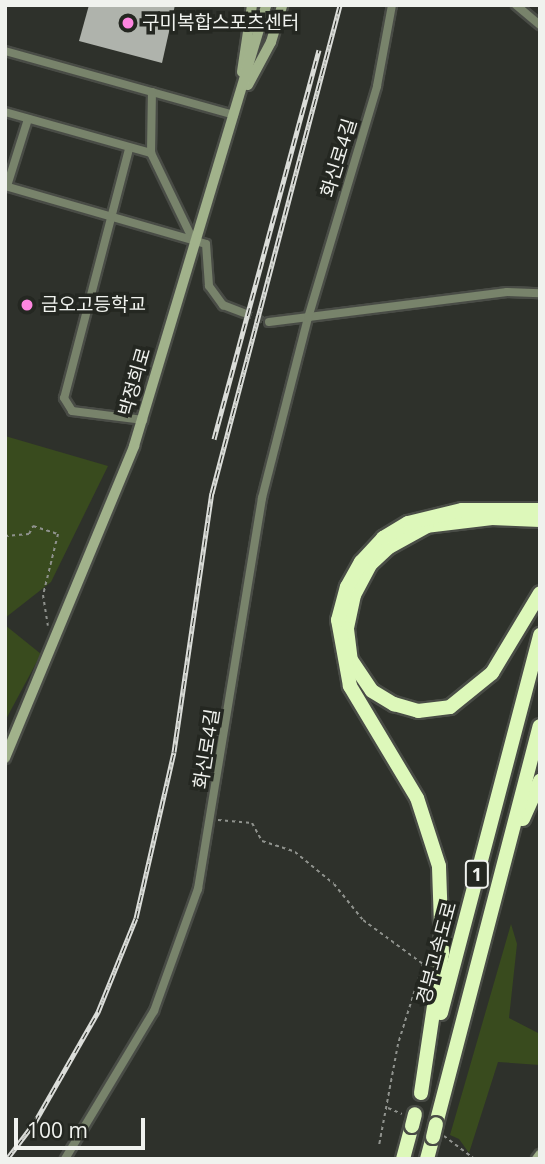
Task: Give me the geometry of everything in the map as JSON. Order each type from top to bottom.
[{"type":"highway","points":[[421,1093],[442,953],[439,866],[417,798],[350,686],[338,636],[341,604],[366,555],[408,523],[463,510],[540,510]]},
{"type":"highway","points":[[540,520],[492,517],[428,526],[389,547],[370,565],[354,595],[347,629],[351,660],[372,691],[394,704],[418,710],[450,707],[492,673],[540,593]]},
{"type":"highway","name":"경부고속도로","points":[[403,1159],[540,635]]},
{"type":"highway","name":"1","points":[[427,1159],[540,726]]},
{"type":"highway","points":[[507,856],[540,781]]},
{"type":"street","points":[[239,99],[252,5]]},
{"type":"street","name":"박정희로","points":[[5,758],[54,646],[143,420],[193,240],[239,99],[266,5]]},
{"type":"street","points":[[239,99],[271,43],[282,5]]},
{"type":"street","name":"화신로4길","points":[[65,1159],[154,1011],[198,890],[212,819],[262,498],[308,318],[377,86],[392,5]]},
{"type":"street","points":[[516,5],[540,25]]},
{"type":"street","points":[[5,51],[234,115]]},
{"type":"street","points":[[152,92],[151,153],[193,240]]},
{"type":"street","points":[[5,112],[151,153]]},
{"type":"street","points":[[28,119],[6,186],[113,215],[210,248],[209,286],[223,305],[243,313]]},
{"type":"street","points":[[130,149],[64,398],[72,411],[143,420]]},
{"type":"street","points":[[269,322],[507,292],[540,293]]},
{"type":"path","points":[[5,536],[29,534],[33,526],[58,534],[43,595],[54,646]]},
{"type":"path","points":[[212,819],[251,823],[262,841],[295,852],[334,884],[363,920],[423,964],[398,1044],[379,1146]]},
{"type":"green space","points":[[5,436],[108,466],[51,582],[5,618]]},
{"type":"green space","points":[[5,625],[41,654],[5,721]]},
{"type":"green space","points":[[511,924],[517,944],[509,1018],[540,1034],[540,1065],[498,1062],[469,1153],[459,1139],[450,1135]]},
{"type":"building","name":"구미복합스포츠센터","points":[[89,5],[175,5],[162,63],[79,41]]},
{"type":"tunnel","points":[[244,313],[269,322]]},
{"type":"railway","points":[[7,1159],[35,1122],[98,1012],[136,918],[174,752],[212,493],[340,5]]},
{"type":"railway","points":[[214,439],[319,50]]},
{"type":"place","name":"구미복합스포츠센터","points":[[128,23]]},
{"type":"place","name":"금오고등학교","points":[[27,305]]}]
